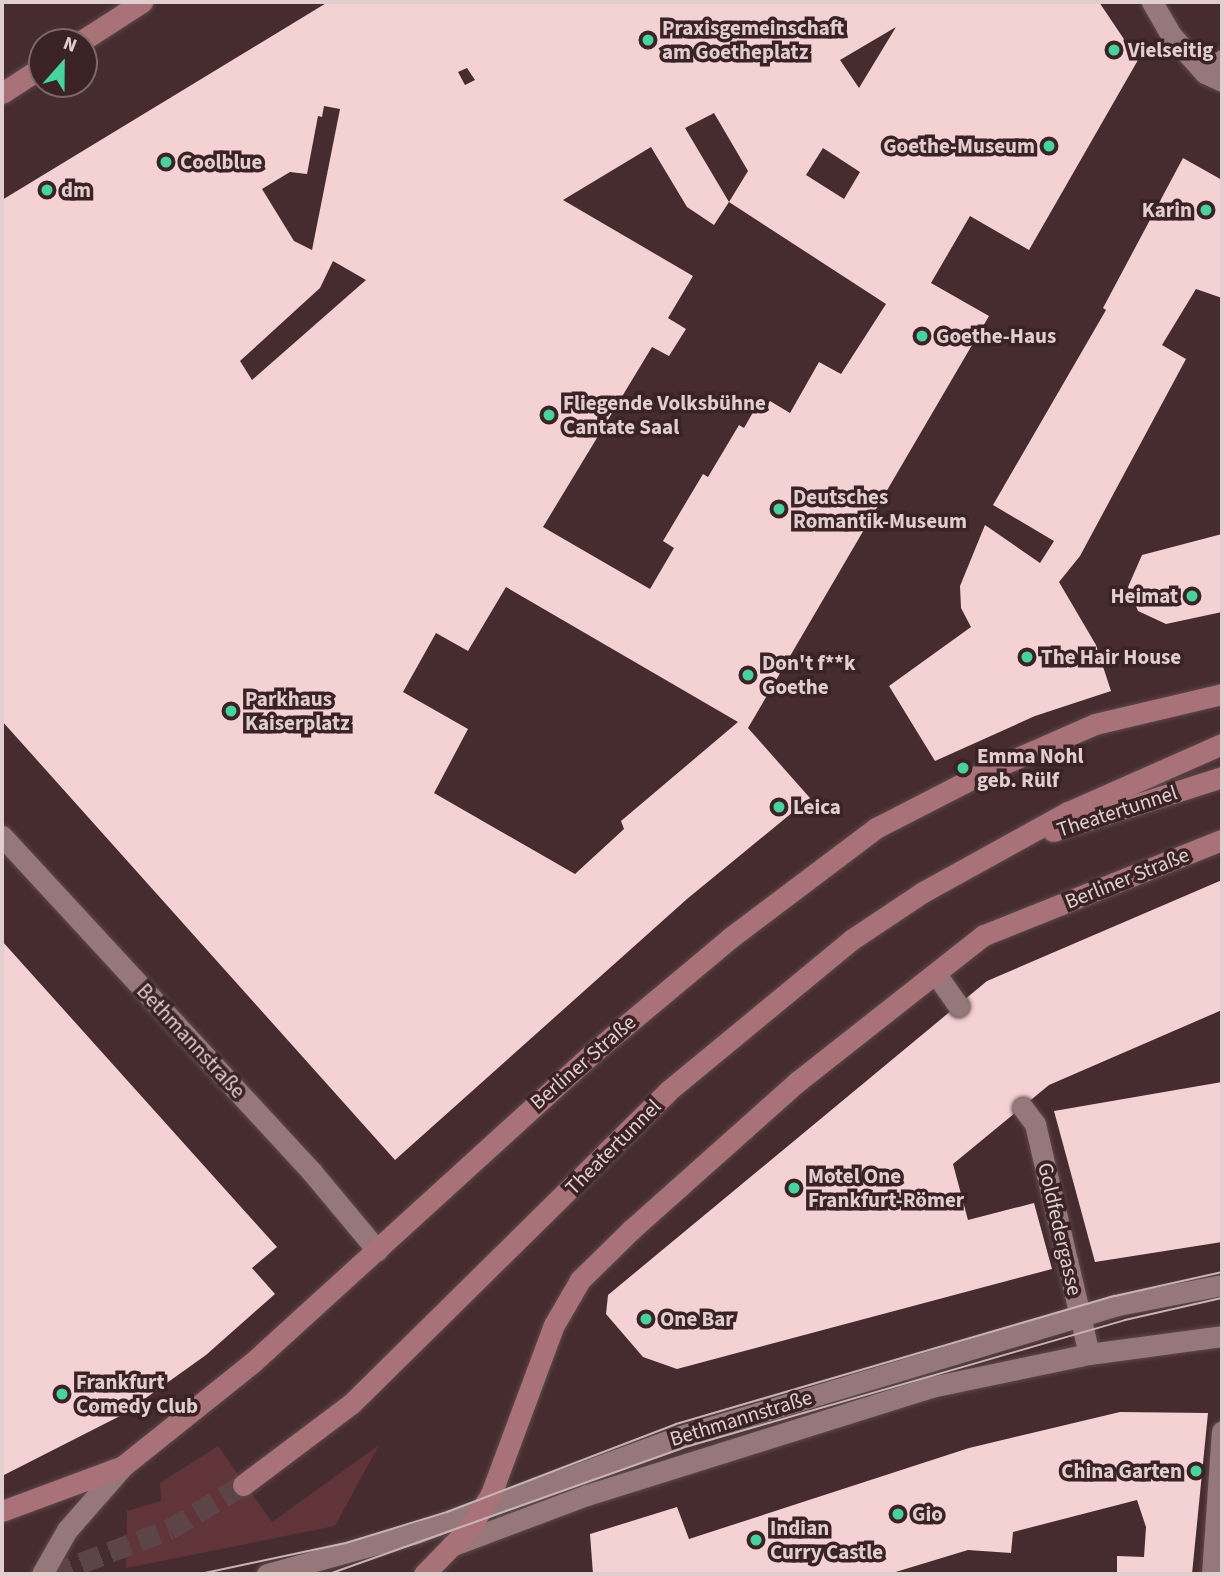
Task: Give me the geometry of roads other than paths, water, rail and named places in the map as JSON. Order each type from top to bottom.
[{"type":"street","points":[[98,30],[142,2]]},
{"type":"street","points":[[1152,2],[1171,35],[1216,71]]},
{"type":"street","points":[[2,93],[28,76]]},
{"type":"street","name":"Berliner Straße","points":[[42,1574],[67,1530],[123,1466],[252,1363],[525,1112],[698,964],[823,864],[876,828],[983,774],[1095,724],[1222,694]]},
{"type":"street","name":"Theatertunnel","points":[[243,1485],[351,1404],[668,1091],[783,992],[923,892],[1091,801],[1222,744]]},
{"type":"street","name":"Theatertunnel","points":[[1011,845],[1222,778]]},
{"type":"street","name":"Bethmannstraße","points":[[2,836],[312,1172],[377,1250]]},
{"type":"street","name":"Berliner Straße","points":[[424,1574],[482,1510],[554,1325],[580,1280],[797,1082],[984,935],[1222,840]]},
{"type":"street","points":[[936,974],[958,1006]]},
{"type":"street","name":"Goldfedergasse","points":[[1023,1108],[1035,1124],[1089,1354]]},
{"type":"street","name":"Bethmannstraße","points":[[267,1574],[482,1510],[671,1439],[1080,1317],[1222,1285]]},
{"type":"street","name":"Bethmannstraße","points":[[451,1546],[600,1490],[931,1387],[1089,1354],[1222,1336]]},
{"type":"street","points":[[1212,1574],[1222,1431]]},
{"type":"street","points":[[2,1511],[123,1466]]},
{"type":"tunnel","points":[[52,1574],[170,1529],[243,1485]]},
{"type":"tram line","points":[[200,1574],[346,1543],[447,1512],[676,1424],[1115,1296],[1222,1272]]},
{"type":"tram line","points":[[329,1574],[682,1448],[1125,1320],[1222,1298]]},
{"type":"place","name":"Praxisgemeinschaft am Goetheplatz","points":[[648,40]]},
{"type":"place","name":"Vielseitig","points":[[1114,50]]},
{"type":"place","name":"Goethe-Museum","points":[[1049,146]]},
{"type":"place","name":"Coolblue","points":[[166,162]]},
{"type":"place","name":"dm","points":[[47,190]]},
{"type":"place","name":"Karin","points":[[1206,210]]},
{"type":"place","name":"Goethe-Haus","points":[[922,336]]},
{"type":"place","name":"Fliegende Volksbühne Cantate Saal","points":[[549,415]]},
{"type":"place","name":"Deutsches Romantik-Museum","points":[[779,509]]},
{"type":"place","name":"Heimat","points":[[1192,596]]},
{"type":"place","name":"The Hair House","points":[[1027,657]]},
{"type":"place","name":"Don't f**k Goethe","points":[[748,675]]},
{"type":"place","name":"Parkhaus Kaiserplatz","points":[[231,711]]},
{"type":"place","name":"Emma Nohl geb. Rülf","points":[[963,768]]},
{"type":"place","name":"Leica","points":[[779,807]]},
{"type":"place","name":"Motel One Frankfurt-Römer","points":[[794,1188]]},
{"type":"place","name":"One Bar","points":[[646,1319]]},
{"type":"place","name":"Frankfurt Comedy Club","points":[[62,1394]]},
{"type":"place","name":"China Garten","points":[[1196,1471]]},
{"type":"place","name":"Gio","points":[[898,1514]]},
{"type":"place","name":"Indian Curry Castle","points":[[756,1540]]}]
